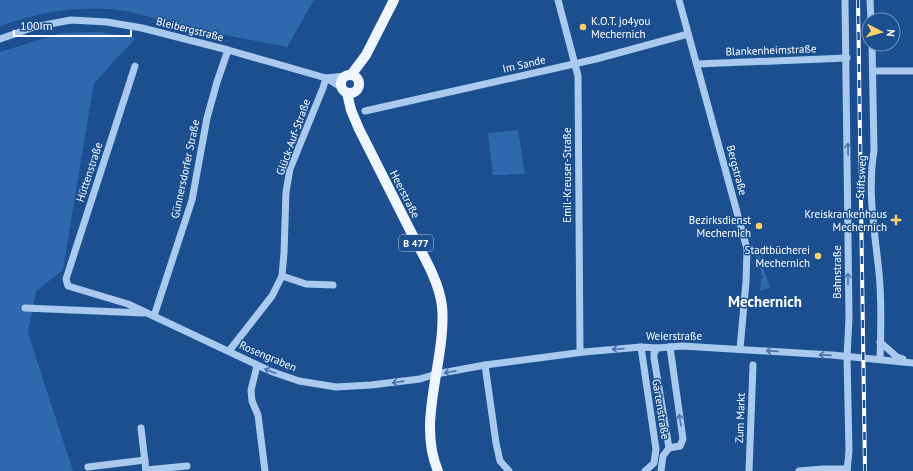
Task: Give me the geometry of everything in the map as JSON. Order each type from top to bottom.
[{"type":"main road","points":[[350,84],[365,63],[366,55],[394,0]]},
{"type":"main road","name":"Heerstraße","points":[[350,84],[351,110],[355,120],[440,292],[442,325],[440,353],[436,374]]},
{"type":"main road","name":"B 477","points":[[436,374],[430,417],[432,446],[438,471]]},
{"type":"street","name":"Emil-Kreuser-Straße","points":[[558,0],[578,76],[580,352]]},
{"type":"street","name":"Bergstraße","points":[[679,0],[747,249],[746,282],[740,349]]},
{"type":"street","name":"Bahnstraße","points":[[845,0],[849,311],[847,357],[849,451],[847,470]]},
{"type":"street","points":[[870,0],[871,12]]},
{"type":"street","name":"Bleibergstraße","points":[[0,39],[34,27],[71,20],[107,22],[142,28],[350,84]]},
{"type":"street","name":"Im Sande","points":[[365,111],[575,64],[688,34]]},
{"type":"street","name":"Günnersdorfer Straße","points":[[154,316],[192,200],[207,118],[228,50]]},
{"type":"street","name":"Stiftsweg","points":[[872,52],[874,151],[872,163],[871,206],[879,274],[880,359]]},
{"type":"street","name":"Blankenheimstraße","points":[[697,64],[846,58]]},
{"type":"street","name":"Hüttenstraße","points":[[68,286],[66,279],[135,66]]},
{"type":"street","points":[[872,71],[913,71]]},
{"type":"street","name":"Bleibergstraße","points":[[326,78],[350,84]]},
{"type":"street","name":"Glück-Auf-Straße","points":[[229,351],[272,296],[282,276],[286,192],[290,169],[326,78]]},
{"type":"street","points":[[282,276],[306,284],[333,285]]},
{"type":"street","name":"Rosengraben","points":[[68,286],[128,304],[229,351],[257,366],[299,381],[336,387],[372,386],[420,379],[436,374]]},
{"type":"street","name":"Rosengraben","points":[[25,308],[146,313]]},
{"type":"street","name":"Weierstraße","points":[[880,342],[897,357],[913,362]]},
{"type":"street","name":"Weierstraße","points":[[436,374],[485,365],[580,352],[641,347],[657,348],[682,346],[740,349],[913,362]]},
{"type":"street","name":"Gartenstraße","points":[[641,347],[656,449],[654,462],[645,471]]},
{"type":"street","name":"Gartenstraße","points":[[661,471],[663,456],[669,448],[680,446],[683,439],[670,347]]},
{"type":"street","name":"Gartenstraße","points":[[657,348],[654,353],[669,448]]},
{"type":"street","points":[[485,365],[496,443],[500,461],[508,471]]},
{"type":"street","name":"Zum Markt","points":[[750,471],[753,365]]},
{"type":"street","points":[[257,366],[251,390],[252,401],[258,414],[265,471]]},
{"type":"street","points":[[141,428],[146,471],[187,466]]},
{"type":"street","points":[[88,467],[145,460]]},
{"type":"street","points":[[799,471],[823,469],[847,470]]},
{"type":"shaded area","points":[[0,0],[314,0],[287,47],[176,25],[135,13],[118,10],[67,10],[33,16],[0,26]]},
{"type":"shaded area","points":[[100,32],[136,38],[94,83],[63,270],[36,291],[28,333],[73,471],[0,471],[0,52],[61,33]]},
{"type":"shaded area","points":[[518,130],[525,174],[493,175],[488,133]]},
{"type":"shaded area","points":[[758,251],[770,288],[760,291],[761,278],[763,278],[763,276],[761,276],[761,271],[755,252]]},
{"type":"railway","points":[[858,0],[865,471]]},
{"type":"place","name":"K.O.T. jo4you Mechernich","points":[[583,27]]},
{"type":"place","name":"Kreiskrankenhaus Mechernich","points":[[896,220]]},
{"type":"place","name":"Bezirksdienst Mechernich","points":[[759,226]]},
{"type":"place","name":"Stadtbücherei Mechernich","points":[[818,256]]},
{"type":"district","name":"Mechernich","points":[[765,301]]}]
